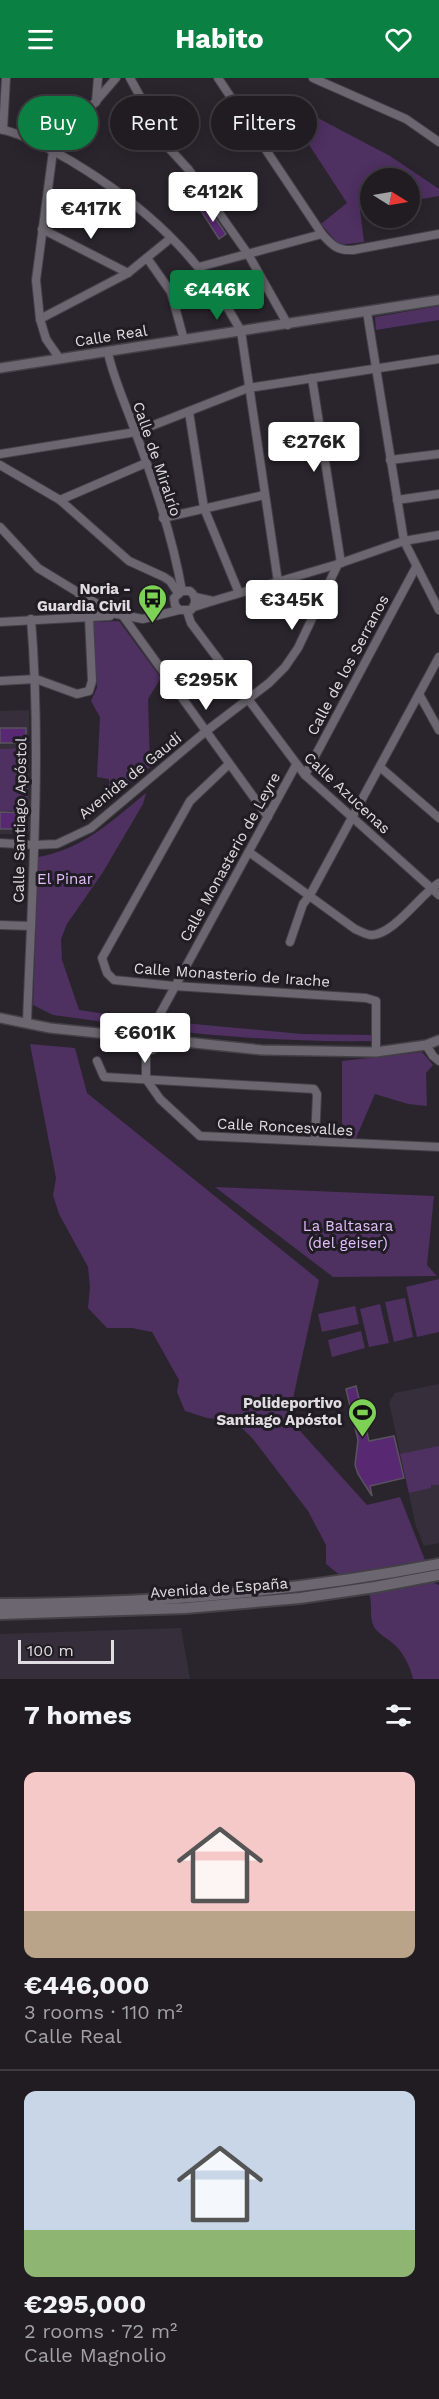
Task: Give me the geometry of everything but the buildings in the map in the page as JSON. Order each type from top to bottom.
[{"type":"main road","name":"Avenida de España","points":[[0,1614],[186,1608],[300,1598],[374,1582],[439,1564]]},
{"type":"main road","name":"Avenida de España","points":[[0,1604],[186,1598],[439,1575]]},
{"type":"street","points":[[6,78],[2,129],[27,137],[53,151],[138,205],[199,267],[224,299],[241,331],[278,582]]},
{"type":"street","points":[[96,96],[98,78]]},
{"type":"street","points":[[98,100],[116,78]]},
{"type":"street","points":[[130,78],[167,146],[189,170],[248,254],[288,325]]},
{"type":"street","points":[[218,78],[322,234],[334,247],[341,250],[439,234]]},
{"type":"street","points":[[313,78],[406,119],[439,142]]},
{"type":"street","points":[[53,151],[36,280],[39,319],[46,339],[60,359]]},
{"type":"street","points":[[42,229],[128,273]]},
{"type":"street","points":[[199,267],[322,234]]},
{"type":"street","points":[[39,319],[128,273],[171,238]]},
{"type":"street","points":[[147,258],[171,292],[184,340]]},
{"type":"street","name":"Calle Real","points":[[0,368],[439,300]]},
{"type":"street","points":[[367,312],[404,541],[439,610]]},
{"type":"street","name":"Calle de Miralrío","points":[[108,353],[113,375],[136,432],[163,518],[179,574],[180,592]]},
{"type":"street","points":[[180,592],[170,581],[129,561],[60,500],[3,467],[1,453],[136,432],[248,388],[439,359]]},
{"type":"street","points":[[312,378],[339,564]]},
{"type":"street","points":[[189,412],[204,508],[239,593]]},
{"type":"street","points":[[390,459],[439,454]]},
{"type":"street","points":[[60,500],[146,463]]},
{"type":"street","points":[[397,500],[439,494]]},
{"type":"street","points":[[163,518],[264,495]]},
{"type":"street","points":[[0,527],[38,568],[113,613],[123,616],[268,817]]},
{"type":"street","points":[[90,613],[151,619],[339,564],[404,541],[439,535]]},
{"type":"street","name":"Avenida de Gaudí","points":[[0,843],[33,846],[57,844],[91,828],[205,732],[247,700],[285,667],[298,648],[339,564]]},
{"type":"street","name":"Calle de los Serranos","points":[[304,775],[416,567]]},
{"type":"street","points":[[170,581],[179,574]]},
{"type":"street","points":[[187,609],[175,605],[174,598],[180,592],[189,591],[195,597],[213,601]]},
{"type":"street","points":[[78,593],[90,613]]},
{"type":"street","points":[[187,609],[195,597]]},
{"type":"street","points":[[0,681],[36,679],[77,694],[89,691],[92,681],[88,598]]},
{"type":"street","name":"Calle Azucenas","points":[[187,609],[191,622],[304,775],[435,886],[439,896]]},
{"type":"street","points":[[0,622],[73,617],[90,613],[113,613]]},
{"type":"street","name":"Calle Santiago Apóstol","points":[[27,1022],[36,679],[31,619]]},
{"type":"street","points":[[290,942],[303,904],[439,657]]},
{"type":"street","points":[[419,694],[439,729]]},
{"type":"street","name":"Calle Monasterio de Irache","points":[[229,764],[190,801],[102,958],[107,973],[114,980],[174,986],[366,998],[376,1001],[376,1052]]},
{"type":"street","name":"Calle Monasterio de Leyre","points":[[154,1025],[296,765]]},
{"type":"street","points":[[380,767],[439,818]]},
{"type":"street","points":[[249,852],[355,929],[369,935],[378,934],[398,921],[435,886]]},
{"type":"street","points":[[0,925],[31,926]]},
{"type":"street","points":[[0,1018],[50,1028],[262,1050],[376,1052],[426,1045],[439,1040]]},
{"type":"street","points":[[146,1024],[154,1025],[160,1031],[161,1040],[154,1050],[146,1052],[139,1048],[134,1037],[136,1029],[146,1024]]},
{"type":"street","points":[[426,1045],[439,1061]]},
{"type":"street","points":[[146,1052],[146,1079]]},
{"type":"street","points":[[97,1061],[104,1077],[314,1089],[316,1094],[315,1141]]},
{"type":"street","name":"Calle Roncesvalles","points":[[146,1079],[160,1099],[200,1136],[439,1147]]},
{"type":"shaded area","points":[[29,710],[30,831],[27,834],[0,834],[0,711]]},
{"type":"shaded area","points":[[439,1384],[439,1543],[424,1546],[416,1526],[389,1402],[395,1393]]},
{"type":"shaded area","points":[[181,1628],[190,1679],[0,1679],[0,1634]]},
{"type":"green space","points":[[317,118],[390,156],[408,168],[360,168],[360,228],[362,228],[364,242],[339,245],[321,224],[347,203],[312,150],[317,150]]},
{"type":"green space","points":[[420,176],[439,189],[439,196],[420,199]]},
{"type":"green space","points":[[439,306],[439,320],[376,330],[375,317]]},
{"type":"green space","points":[[119,621],[161,678],[148,699],[150,767],[109,800],[109,779],[97,777],[100,717],[91,701],[97,688],[92,622]]},
{"type":"green space","points":[[27,748],[28,810],[0,811],[0,749]]},
{"type":"green space","name":"El Pinar","points":[[146,793],[143,804],[103,872],[67,924],[61,939],[62,960],[79,1010],[139,1019],[134,1026],[53,1015],[33,1005],[38,857],[69,848],[83,841]]},
{"type":"green space","points":[[162,1021],[302,1034],[372,1035],[371,1041],[242,1037],[165,1030]]},
{"type":"green space","points":[[30,1044],[75,1048],[87,1093],[319,1280],[290,1412],[301,1432],[367,1505],[400,1497],[434,1583],[439,1585],[439,1679],[413,1679],[407,1661],[399,1650],[374,1627],[368,1591],[347,1581],[326,1564],[326,1545],[308,1511],[253,1439],[235,1421],[207,1418],[185,1411],[177,1392],[179,1380],[152,1332],[132,1328],[107,1328],[88,1308],[90,1287],[88,1267],[59,1214],[53,1195],[56,1178]]},
{"type":"green space","points":[[422,1052],[433,1065],[426,1073],[427,1106],[408,1104],[375,1094],[356,1138],[342,1138],[342,1061]]},
{"type":"green space","name":"La Baltasara (del geiser)","points":[[215,1187],[434,1196],[427,1265],[437,1276],[333,1277]]},
{"type":"green space","points":[[439,1279],[439,1332],[417,1337],[406,1287]]},
{"type":"green space","points":[[405,1298],[413,1337],[394,1342],[385,1302]]},
{"type":"green space","points":[[380,1304],[389,1343],[369,1347],[360,1309]]},
{"type":"green space","points":[[355,1306],[359,1324],[322,1332],[318,1314]]},
{"type":"green space","points":[[361,1331],[365,1348],[332,1357],[328,1340]]},
{"type":"green space","points":[[439,1446],[439,1485],[431,1485],[431,1488],[409,1493],[400,1454]]},
{"type":"place","name":"Noria - Guardia Civil","points":[[152,624]]},
{"type":"place","name":"Polideportivo Santiago Apóstol","points":[[363,1438]]}]
